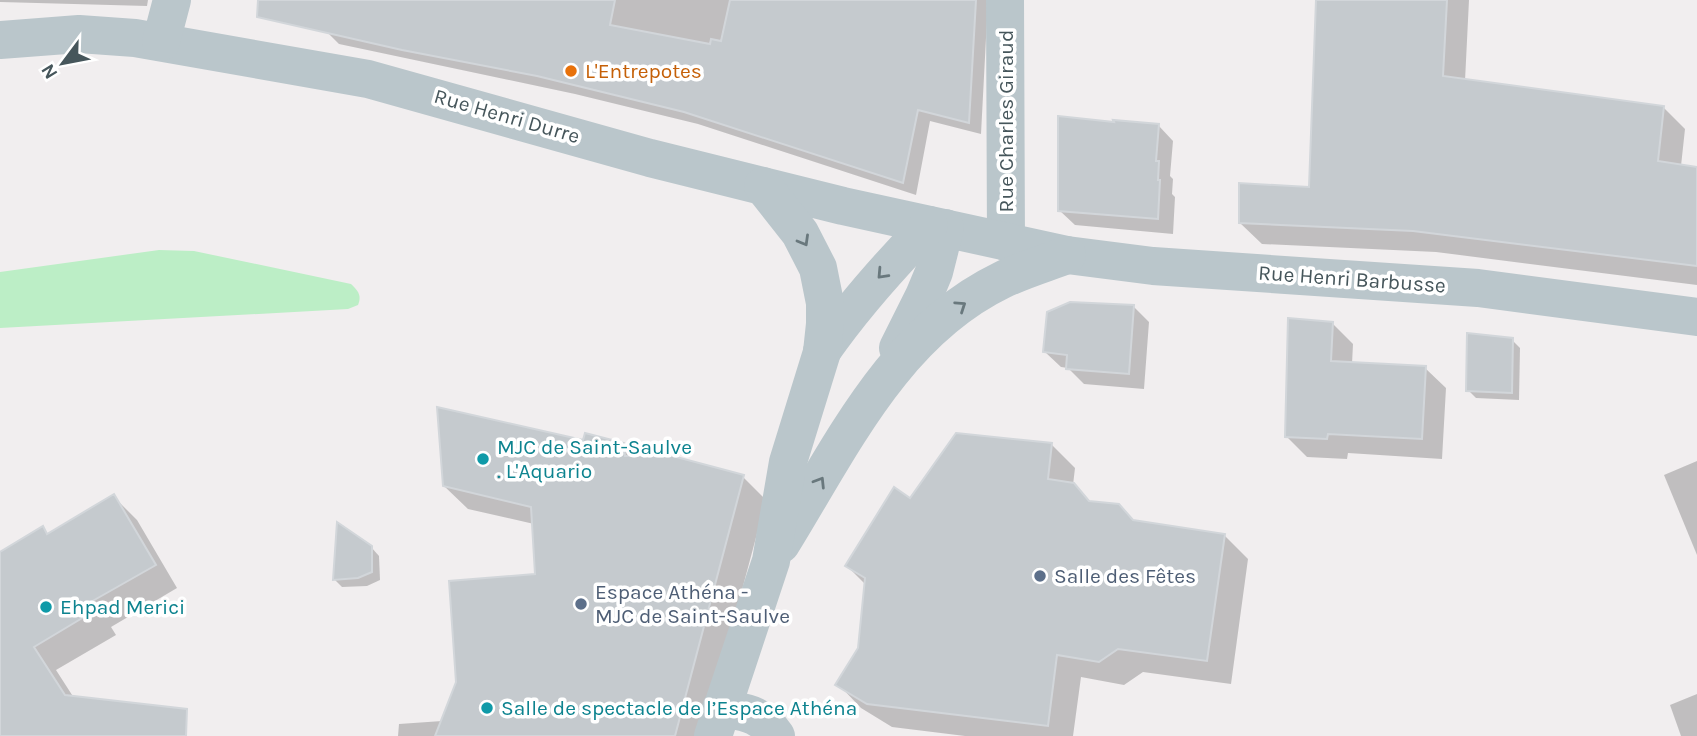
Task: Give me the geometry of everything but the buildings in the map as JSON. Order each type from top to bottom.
[{"type":"street","points":[[160,42],[172,0]]},
{"type":"street","name":"Rue Charles Giraud","points":[[1005,0],[1006,242]]},
{"type":"street","name":"Rue Henri Durre","points":[[0,40],[79,34],[160,42],[368,79],[650,158],[1006,242]]},
{"type":"street","points":[[717,722],[771,561],[788,462],[822,352],[825,303],[818,268],[800,233],[763,186]]},
{"type":"street","points":[[822,352],[877,278],[937,227]]},
{"type":"street","points":[[771,561],[878,387],[925,296],[934,272],[937,227]]},
{"type":"street","name":"Rue Henri Barbusse","points":[[1006,242],[1067,255],[1153,266],[1415,282],[1697,317]]},
{"type":"street","points":[[878,387],[923,335],[957,308],[1001,280],[1067,255]]},
{"type":"street","points":[[717,722],[755,714],[767,723],[776,736]]},
{"type":"green space","points":[[159,250],[194,251],[351,284],[360,298],[358,305],[348,309],[0,328],[0,272]]},
{"type":"place","name":"L'Entrepotes","points":[[571,71]]},
{"type":"place","name":"MJC de Saint-Saulve . L'Aquario","points":[[483,459]]},
{"type":"place","name":"Salle des Fêtes","points":[[1040,576]]},
{"type":"place","name":"Espace Athéna - MJC de Saint-Saulve","points":[[581,604]]},
{"type":"place","name":"Ehpad Merici","points":[[46,607]]},
{"type":"place","name":"Salle de spectacle de l’Espace Athéna","points":[[487,708]]}]
